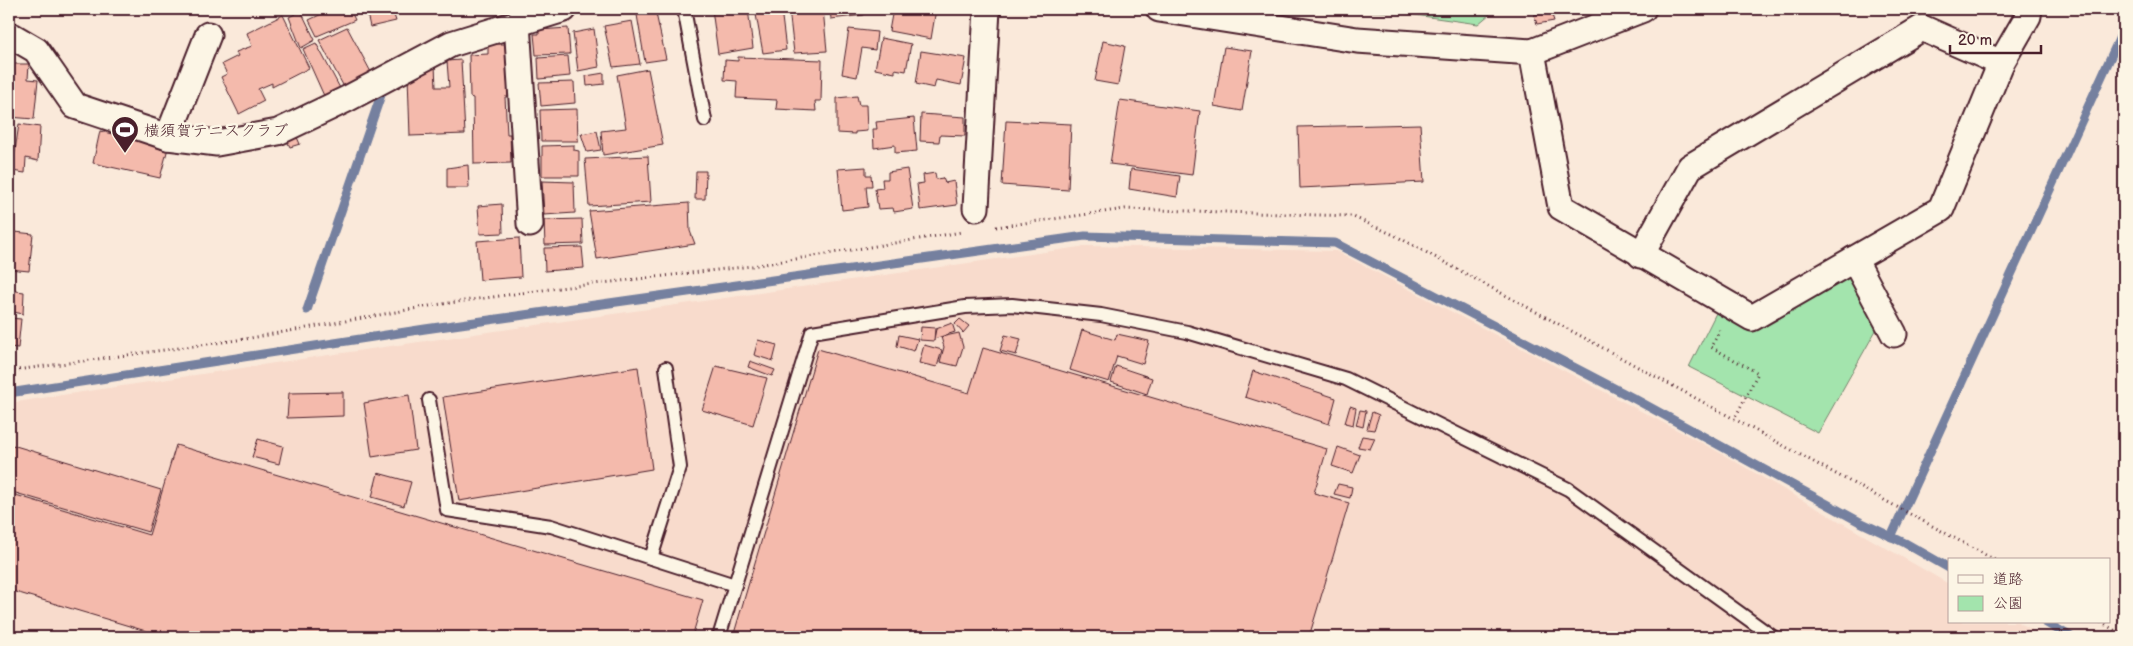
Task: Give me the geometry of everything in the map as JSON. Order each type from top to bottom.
[{"type":"street","points":[[9,36],[36,50],[75,106],[168,137],[217,143],[278,132],[347,100],[451,44],[564,9]]},
{"type":"street","points":[[976,208],[987,9]]},
{"type":"street","points":[[1159,9],[1357,40],[1532,52],[1643,9]]},
{"type":"street","points":[[1532,52],[1561,207],[1752,318],[1941,209],[2001,63],[2028,16],[2029,9]]},
{"type":"street","points":[[517,23],[530,224]]},
{"type":"street","points":[[1641,255],[1690,166],[1922,28],[2001,63]]},
{"type":"street","points":[[168,137],[208,35]]},
{"type":"street","points":[[1854,259],[1894,334]]},
{"type":"lane","points":[[684,9],[705,120]]},
{"type":"lane","points":[[719,637],[812,332],[965,307],[1012,305],[1101,315],[1187,332],[1346,379],[1568,489],[1773,637]]},
{"type":"lane","points":[[651,558],[680,467],[666,368]]},
{"type":"lane","points":[[429,400],[447,510],[551,526],[735,585]]},
{"type":"path","points":[[1732,307],[1711,347],[1758,373],[1735,418]]},
{"type":"path","points":[[1809,459],[1991,558]]},
{"type":"path","points":[[2104,624],[2124,636]]},
{"type":"shaded area","points":[[1087,246],[1336,251],[1715,450],[1948,583],[1948,624],[2022,624],[2045,637],[9,637],[9,403]]},
{"type":"green space","points":[[1311,9],[1496,9],[1478,24],[1394,12]]},
{"type":"green space","points":[[1854,259],[1884,316],[1818,433],[1689,367],[1722,301],[1752,318]]},
{"type":"building","points":[[332,9],[350,9],[355,20],[317,36],[309,20]]},
{"type":"building","points":[[366,9],[392,9],[396,21],[370,27]]},
{"type":"building","points":[[636,9],[655,9],[666,59],[645,62]]},
{"type":"building","points":[[712,9],[748,9],[753,48],[718,54]]},
{"type":"building","points":[[755,9],[781,9],[786,50],[763,53]]},
{"type":"building","points":[[789,9],[823,9],[827,51],[794,53]]},
{"type":"building","points":[[830,9],[864,9],[864,15],[831,19]]},
{"type":"building","points":[[893,9],[936,9],[931,39],[889,31]]},
{"type":"building","points":[[301,11],[315,40],[301,48],[289,17]]},
{"type":"building","points":[[1551,12],[1554,21],[1537,24],[1534,15]]},
{"type":"building","points":[[283,15],[309,68],[272,87],[272,83],[258,89],[264,101],[239,114],[221,77],[227,74],[222,64],[238,56],[236,52],[252,46],[247,33]]},
{"type":"building","points":[[632,21],[640,64],[613,67],[604,26]]},
{"type":"building","points":[[347,27],[372,74],[344,87],[319,40]]},
{"type":"building","points":[[568,28],[570,54],[536,55],[534,34],[539,34],[539,30]]},
{"type":"building","points":[[594,29],[599,67],[578,71],[573,33]]},
{"type":"building","points":[[849,29],[877,32],[875,50],[862,48],[857,77],[842,74]]},
{"type":"building","points":[[881,38],[911,44],[906,71],[895,69],[895,73],[875,69]]},
{"type":"building","points":[[1103,41],[1125,46],[1118,85],[1095,81]]},
{"type":"building","points":[[316,43],[341,90],[325,98],[303,49]]},
{"type":"building","points":[[488,44],[506,44],[508,97],[505,97],[507,134],[510,134],[511,163],[474,164],[473,98],[470,97],[469,55],[488,54]]},
{"type":"building","points":[[1224,47],[1252,51],[1242,111],[1214,106]]},
{"type":"building","points":[[921,51],[966,58],[961,85],[936,80],[934,88],[916,84]]},
{"type":"building","points":[[568,56],[570,76],[539,79],[538,58]]},
{"type":"building","points":[[738,57],[822,60],[821,101],[815,101],[816,111],[776,109],[777,100],[736,98],[737,81],[724,80],[725,60],[738,61]]},
{"type":"building","points":[[461,60],[465,134],[410,136],[408,76],[435,65],[436,87],[449,87],[447,61]]},
{"type":"building","points":[[10,64],[29,64],[28,79],[38,80],[34,119],[9,117]]},
{"type":"building","points":[[648,69],[663,145],[603,155],[601,131],[626,128],[617,75]]},
{"type":"building","points":[[604,73],[604,84],[587,86],[586,76]]},
{"type":"building","points":[[574,82],[575,103],[541,106],[539,83]]},
{"type":"building","points":[[857,96],[859,105],[866,105],[867,131],[855,132],[855,134],[837,133],[837,98]]},
{"type":"building","points":[[1120,100],[1200,111],[1192,175],[1110,164]]},
{"type":"building","points":[[577,109],[578,141],[541,141],[540,110]]},
{"type":"building","points":[[921,114],[965,117],[965,136],[940,135],[939,142],[920,141]]},
{"type":"building","points":[[914,118],[917,151],[895,153],[895,145],[874,148],[873,129],[877,129],[876,122]]},
{"type":"building","points":[[9,121],[14,122],[10,162],[9,162]]},
{"type":"building","points":[[1006,121],[1071,124],[1068,190],[1002,185]]},
{"type":"building","points":[[19,124],[40,127],[38,161],[26,158],[25,173],[12,171]]},
{"type":"building","points":[[1420,124],[1424,182],[1300,188],[1298,127]]},
{"type":"building","points":[[100,131],[168,148],[160,178],[93,163]]},
{"type":"building","points":[[597,131],[601,150],[587,152],[581,134]]},
{"type":"building","points":[[296,135],[300,144],[290,147],[286,139]]},
{"type":"building","points":[[574,145],[574,150],[579,151],[579,176],[542,176],[542,146]]},
{"type":"building","points":[[648,156],[651,202],[589,206],[585,159]]},
{"type":"building","points":[[468,165],[469,188],[447,188],[447,168]]},
{"type":"building","points":[[866,167],[866,175],[871,175],[872,186],[866,186],[868,207],[842,210],[838,169]]},
{"type":"building","points":[[907,169],[913,209],[894,212],[893,208],[878,209],[875,189],[883,188],[882,179],[888,179],[888,172]]},
{"type":"building","points":[[1131,169],[1180,176],[1177,197],[1129,189]]},
{"type":"building","points":[[696,171],[706,171],[705,199],[695,199]]},
{"type":"building","points":[[935,173],[936,179],[943,178],[945,183],[954,181],[957,205],[920,210],[917,184],[924,183],[923,175]]},
{"type":"building","points":[[542,181],[574,182],[575,213],[544,215]]},
{"type":"building","points":[[689,203],[690,231],[695,244],[597,259],[589,211]]},
{"type":"building","points":[[502,204],[503,233],[480,234],[478,206]]},
{"type":"building","points":[[582,219],[583,244],[545,245],[544,220]]},
{"type":"building","points":[[15,232],[33,234],[29,271],[9,269],[9,237],[14,237]]},
{"type":"building","points":[[519,238],[521,277],[480,280],[477,241]]},
{"type":"building","points":[[582,247],[584,268],[545,271],[544,248]]},
{"type":"building","points":[[9,290],[24,292],[23,314],[9,311]]},
{"type":"building","points":[[9,318],[21,319],[18,348],[9,347]]},
{"type":"building","points":[[960,319],[969,326],[963,333],[955,324]]},
{"type":"building","points":[[952,323],[955,332],[934,339],[936,329]]},
{"type":"building","points":[[921,327],[935,328],[934,341],[920,340]]},
{"type":"building","points":[[1082,330],[1115,340],[1117,334],[1149,341],[1143,364],[1117,356],[1109,382],[1070,370]]},
{"type":"building","points":[[959,333],[963,347],[957,366],[940,362],[944,347],[941,337]]},
{"type":"building","points":[[899,335],[918,339],[914,351],[897,346]]},
{"type":"building","points":[[1005,335],[1021,339],[1016,355],[1000,351]]},
{"type":"building","points":[[758,340],[777,345],[773,361],[754,355]]},
{"type":"building","points":[[924,345],[942,350],[937,367],[919,363]]},
{"type":"building","points":[[983,348],[1327,449],[1314,493],[1349,503],[1309,637],[733,637],[818,349],[969,393]]},
{"type":"building","points":[[750,361],[775,370],[772,376],[748,367]]},
{"type":"building","points":[[716,366],[767,378],[753,425],[702,410]]},
{"type":"building","points":[[1116,366],[1152,378],[1147,394],[1111,382]]},
{"type":"building","points":[[638,367],[652,469],[459,501],[443,397]]},
{"type":"building","points":[[1253,371],[1336,398],[1329,424],[1245,397]]},
{"type":"building","points":[[343,392],[343,416],[287,418],[289,393]]},
{"type":"building","points":[[409,395],[416,450],[372,457],[364,403]]},
{"type":"building","points":[[1350,406],[1356,408],[1353,425],[1345,423]]},
{"type":"building","points":[[1360,410],[1366,411],[1363,427],[1356,425]]},
{"type":"building","points":[[1372,412],[1379,415],[1374,430],[1367,429]]},
{"type":"building","points":[[1362,436],[1375,438],[1370,449],[1358,447]]},
{"type":"building","points":[[258,439],[283,446],[279,464],[252,457]]},
{"type":"building","points":[[9,444],[161,490],[148,532],[9,491]]},
{"type":"building","points":[[176,445],[703,600],[692,637],[166,637],[9,590],[9,493],[149,535]]},
{"type":"building","points":[[1338,447],[1360,455],[1353,473],[1332,466]]},
{"type":"building","points":[[378,473],[411,482],[404,506],[372,497]]},
{"type":"building","points":[[1338,484],[1352,487],[1350,498],[1334,494]]},
{"type":"waterway","points":[[1891,537],[2124,28]]},
{"type":"waterway","points":[[307,310],[382,92]]},
{"type":"waterway","points":[[9,393],[425,329],[1085,236],[1335,243],[1633,398],[1860,522],[1905,543],[1948,567]]},
{"type":"waterway","points":[[2048,624],[2071,637]]},
{"type":"place","name":"横須賀テニスクラブ","points":[[125,154]]}]
